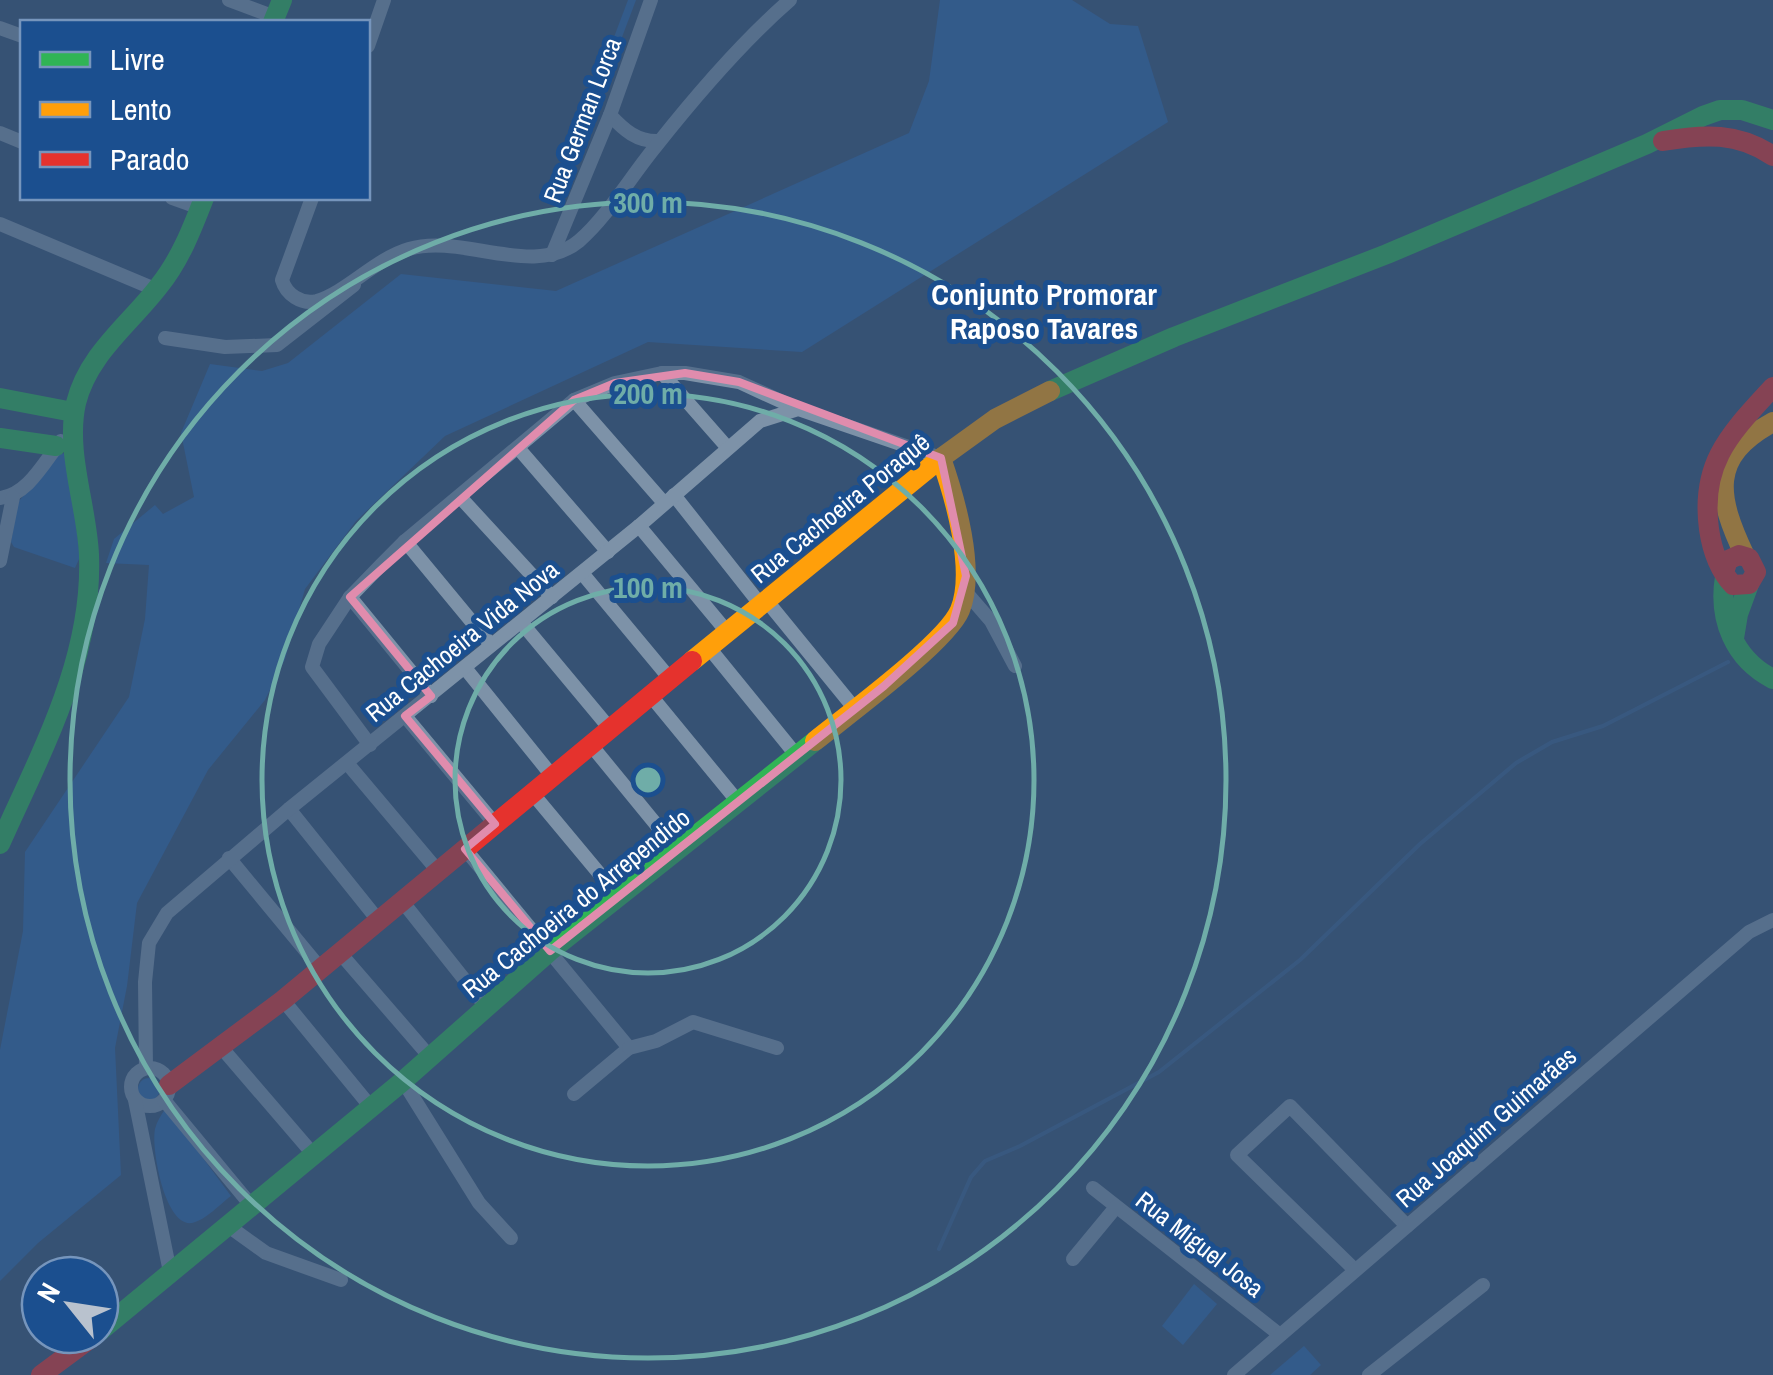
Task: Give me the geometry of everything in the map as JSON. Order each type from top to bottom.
[{"type":"street","points":[[229,0],[276,13]]},
{"type":"street","points":[[370,40],[384,0]]},
{"type":"street","name":"Rua German Lorca","points":[[552,255],[610,115],[651,0]]},
{"type":"street","points":[[311,200],[282,280],[284,288],[301,301],[316,301],[391,254],[423,245],[542,258],[552,255],[582,239],[659,141],[769,18],[790,0]]},
{"type":"street","name":"Rua Cachoeira Poraquê","points":[[162,1097],[970,435],[1024,403],[1174,337],[1387,254],[1647,144],[1680,125],[1720,110],[1742,110],[1773,120]]},
{"type":"street","points":[[610,115],[640,139],[659,141]]},
{"type":"street","name":"Rua Cachoeira Poraquê","points":[[1647,144],[1731,134],[1754,142],[1773,156]]},
{"type":"street","points":[[0,561],[6,497],[34,477],[56,446],[73,418],[82,381],[97,355],[158,290],[179,256],[202,203]]},
{"type":"street","points":[[1,227],[158,290]]},
{"type":"street","points":[[165,338],[226,347],[277,345],[344,296],[368,270]]},
{"type":"street","points":[[662,374],[727,448]]},
{"type":"street","points":[[370,745],[311,660],[350,597],[405,541],[574,400],[616,384],[662,374],[713,376],[739,382],[798,409],[941,458],[954,494],[965,590],[991,621],[1015,666]]},
{"type":"street","points":[[1758,569],[1733,586],[1725,574],[1709,533],[1707,487],[1711,466],[1721,446],[1773,386]]},
{"type":"street","points":[[0,398],[73,418]]},
{"type":"street","points":[[574,400],[763,602],[855,708]]},
{"type":"street","name":"Rua Cachoeira Vida Nova","points":[[146,1068],[144,982],[149,943],[167,913],[288,810],[608,552],[760,421],[798,409]]},
{"type":"street","points":[[0,844],[67,694],[84,631],[89,556],[73,418]]},
{"type":"street","points":[[1758,569],[1723,509],[1722,484],[1729,461],[1742,441],[1773,422]]},
{"type":"street","points":[[0,438],[56,446]]},
{"type":"street","points":[[519,449],[608,552]]},
{"type":"street","points":[[460,497],[552,597]]},
{"type":"street","points":[[639,526],[728,632]]},
{"type":"street","points":[[405,541],[492,645]]},
{"type":"street","points":[[1734,640],[1738,614],[1758,569]]},
{"type":"street","points":[[582,573],[671,680]]},
{"type":"street","points":[[1725,574],[1724,616],[1734,640],[1752,666],[1773,679]]},
{"type":"street","name":"Rua Cachoeira do Arrependido","points":[[120,1314],[404,1081],[550,951],[855,708],[953,623],[965,590]]},
{"type":"street","points":[[350,597],[431,696]]},
{"type":"street","points":[[521,622],[611,730]]},
{"type":"street","points":[[710,649],[797,756]]},
{"type":"street","points":[[465,668],[553,777]]},
{"type":"street","points":[[651,696],[739,803]]},
{"type":"street","points":[[405,716],[495,824]]},
{"type":"street","points":[[592,745],[676,850]]},
{"type":"street","points":[[347,763],[438,871]]},
{"type":"street","points":[[533,794],[618,896]]},
{"type":"street","points":[[288,810],[378,920]]},
{"type":"street","points":[[465,849],[629,1048]]},
{"type":"street","points":[[230,858],[320,968]]},
{"type":"street","points":[[402,901],[486,1008]]},
{"type":"street","name":"Rua Joaquim Guimarães","points":[[1237,1374],[1739,940],[1773,920]]},
{"type":"street","points":[[340,953],[430,1057]]},
{"type":"street","points":[[283,1000],[370,1106]]},
{"type":"street","points":[[574,1094],[629,1048],[692,1022],[776,1048]]},
{"type":"street","points":[[222,1048],[312,1154]]},
{"type":"street","points":[[144,1138],[162,1097],[161,1072],[146,1068],[136,1073],[130,1084],[170,1272]]},
{"type":"street","points":[[404,1081],[479,1203],[511,1238]]},
{"type":"street","points":[[135,1100],[144,1106],[162,1097]]},
{"type":"street","points":[[162,1097],[250,1204]]},
{"type":"street","points":[[1355,1270],[1237,1155],[1290,1106],[1407,1226]]},
{"type":"street","name":"Rua Miguel Josa","points":[[1093,1188],[1280,1335]]},
{"type":"street","points":[[1072,1259],[1116,1206]]},
{"type":"street","points":[[227,1225],[266,1254],[341,1280]]},
{"type":"street","points":[[1370,1375],[1483,1285]]},
{"type":"street","name":"Rua Cachoeira do Arrependido","points":[[41,1375],[68,1355]]},
{"type":"highlighted area","points":[[685,373],[739,382],[941,458],[966,576],[953,623],[884,686],[550,951],[465,849],[495,824],[405,716],[431,696],[350,597],[574,400],[615,383]]},
{"type":"shaded area","points":[[628,0],[636,0],[575,162],[568,159]]},
{"type":"shaded area","points":[[940,0],[1072,0],[1110,24],[1138,26],[1168,122],[802,352],[648,342],[445,436],[356,521],[305,589],[285,659],[265,700],[208,770],[137,903],[115,1048],[121,1175],[26,1255],[20,1255],[20,1261],[0,1281],[0,1050],[23,931],[25,852],[129,697],[145,619],[149,565],[106,563],[114,539],[155,505],[163,514],[194,497],[181,433],[210,364],[262,371],[288,363],[401,274],[556,291],[909,133],[929,81]]},
{"type":"shaded area","points":[[67,453],[80,557],[75,568],[14,547],[11,542],[18,502],[60,454]]},
{"type":"shaded area","points":[[145,1078],[153,1078],[160,1089],[153,1100],[145,1100],[138,1093],[138,1085]]},
{"type":"shaded area","points":[[166,1108],[231,1196],[192,1223],[182,1221],[174,1213],[158,1169],[155,1129]]},
{"type":"shaded area","points":[[1194,1284],[1217,1304],[1183,1345],[1162,1326]]},
{"type":"shaded area","points":[[1304,1346],[1321,1365],[1310,1375],[1270,1375]]},
{"type":"waterway","points":[[939,1249],[971,1177],[985,1161],[1159,1072],[1300,960],[1420,844],[1516,763],[1552,742],[1603,726],[1728,662]]},
{"type":"traffic: fast","points":[[274,20],[282,0]]},
{"type":"traffic: fast","points":[[1050,391],[1174,337],[1387,254],[1647,144],[1703,116],[1720,110],[1742,110],[1773,120]]},
{"type":"traffic: fast","points":[[0,844],[47,740],[83,631],[89,555],[73,441],[76,403],[100,354],[173,266],[203,200]]},
{"type":"traffic: fast","points":[[0,398],[73,412]]},
{"type":"traffic: fast","points":[[0,438],[56,446]]},
{"type":"traffic: fast","points":[[1725,577],[1724,608],[1732,636],[1748,661],[1773,679]]},
{"type":"traffic: fast","points":[[1734,638],[1749,584]]},
{"type":"traffic: fast","points":[[120,1314],[403,1081],[550,951],[815,741]]},
{"type":"traffic: slow","points":[[692,661],[941,458],[995,419],[1050,391]]},
{"type":"traffic: slow","points":[[1745,556],[1728,515],[1724,480],[1737,449],[1773,422]]},
{"type":"traffic: slow","points":[[815,741],[917,659],[960,610],[965,555],[941,458]]},
{"type":"traffic: jam","points":[[1663,141],[1720,137],[1747,143],[1773,156]]},
{"type":"traffic: jam","points":[[1724,572],[1728,560],[1739,555],[1749,558],[1756,572],[1749,584],[1733,585],[1728,579],[1720,566],[1709,529],[1709,485],[1732,434],[1773,387]]},
{"type":"traffic: jam","points":[[169,1085],[283,1000],[692,661]]},
{"type":"traffic: jam","points":[[41,1375],[68,1355]]},
{"type":"district","name":"Conjunto Promorar Raposo Tavares","points":[[1044,312]]}]
